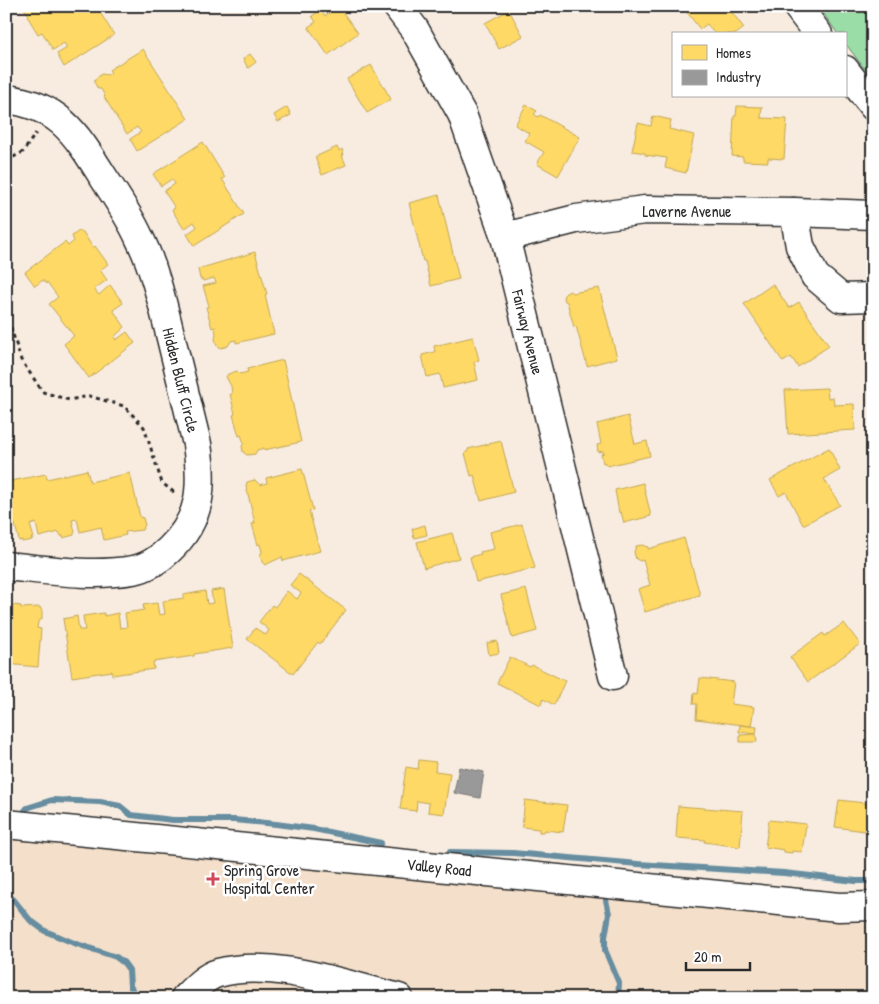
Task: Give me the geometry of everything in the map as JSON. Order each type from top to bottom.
[{"type":"street","name":"Fairway Avenue","points":[[397,6],[415,30],[462,114],[505,237],[613,676]]},
{"type":"street","points":[[797,6],[816,32]]},
{"type":"street","points":[[846,71],[873,106]]},
{"type":"street","name":"Hidden Bluff Circle","points":[[6,98],[23,100],[47,110],[68,125],[87,150],[139,237],[153,272],[197,444],[201,469],[199,497],[194,518],[178,542],[161,558],[135,570],[98,573],[6,566]]},
{"type":"street","name":"Laverne Avenue","points":[[505,237],[576,218],[645,210],[873,215]]},
{"type":"street","points":[[794,212],[800,246],[815,276],[841,298],[873,296]]},
{"type":"street","name":"Valley Road","points":[[11,824],[839,908],[873,906]]},
{"type":"street","points":[[185,998],[194,988],[217,973],[249,968],[276,969],[399,998]]},
{"type":"path","points":[[6,161],[23,152],[34,138],[47,110]]},
{"type":"path","points":[[6,312],[21,360],[43,392],[69,400],[89,396],[124,406],[144,427],[162,483],[181,498],[199,497]]},
{"type":"shaded area","name":"Spring Grove Hospital Center","points":[[6,836],[873,924],[873,998],[6,998]]},
{"type":"green space","points":[[818,6],[873,6],[873,80],[846,44],[846,32],[837,32]]},
{"type":"building: Homes","points":[[22,6],[96,6],[114,35],[64,67],[57,54],[67,48],[64,43],[53,50],[42,32],[38,34],[27,16],[29,15]]},
{"type":"building: Homes","points":[[338,6],[358,33],[328,55],[308,27],[316,22],[312,16],[321,10],[325,16]]},
{"type":"building: Homes","points":[[682,6],[727,6],[744,28],[739,32],[713,32],[707,24],[700,29]]},
{"type":"building: Homes","points":[[509,10],[523,36],[499,49],[485,23]]},
{"type":"building: Homes","points":[[143,49],[188,119],[137,151],[130,139],[141,132],[137,127],[127,134],[101,89],[98,89],[94,82],[96,78],[102,74],[107,75],[111,72],[109,70]]},
{"type":"building: Homes","points":[[250,54],[256,62],[248,68],[243,59]]},
{"type":"building: Homes","points":[[371,65],[391,99],[367,113],[347,79]]},
{"type":"building: Homes","points":[[526,105],[537,111],[534,114],[538,117],[540,115],[580,137],[558,176],[537,164],[544,152],[525,141],[529,133],[515,125]]},
{"type":"building: Homes","points":[[737,106],[762,107],[761,118],[787,119],[784,159],[768,158],[768,162],[743,161],[743,157],[732,156],[734,116],[736,116]]},
{"type":"building: Homes","points":[[287,107],[291,115],[278,122],[274,115]]},
{"type":"building: Homes","points":[[653,116],[671,120],[669,129],[694,135],[686,173],[665,168],[667,158],[632,151],[638,123],[651,126]]},
{"type":"building: Homes","points":[[203,142],[225,178],[222,179],[244,214],[194,246],[187,234],[197,227],[194,222],[184,229],[172,210],[175,208],[164,191],[175,184],[172,179],[161,186],[153,174]]},
{"type":"building: Homes","points":[[337,147],[339,151],[342,149],[346,165],[322,175],[315,157]]},
{"type":"building: Homes","points":[[439,195],[459,279],[431,286],[409,203]]},
{"type":"building: Homes","points":[[79,231],[83,232],[93,248],[95,246],[108,264],[100,270],[107,280],[94,289],[99,295],[110,285],[123,303],[113,310],[125,327],[114,337],[116,340],[127,332],[135,343],[89,378],[64,344],[74,336],[49,304],[58,297],[47,282],[46,284],[43,280],[35,286],[25,272],[65,242],[68,246],[74,241],[72,236]]},
{"type":"building: Homes","points":[[255,252],[267,294],[265,295],[274,334],[236,343],[236,340],[231,341],[228,346],[221,348],[217,345],[215,339],[215,327],[212,328],[206,307],[209,306],[203,286],[216,283],[214,278],[203,281],[200,279],[198,269]]},
{"type":"building: Homes","points":[[773,284],[789,308],[799,302],[829,346],[798,367],[791,357],[783,362],[744,304]]},
{"type":"building: Homes","points":[[599,288],[617,358],[587,366],[576,326],[574,327],[567,302],[563,296],[570,291],[572,293]]},
{"type":"building: Homes","points":[[473,337],[479,360],[474,362],[478,380],[443,388],[440,374],[427,377],[422,355],[435,352],[434,346]]},
{"type":"building: Homes","points":[[283,360],[301,442],[264,450],[264,448],[257,450],[255,454],[247,455],[243,452],[242,446],[244,443],[241,435],[239,436],[233,415],[235,414],[230,394],[232,394],[231,386],[226,377],[228,374],[237,371],[240,374],[248,372],[247,369]]},
{"type":"building: Homes","points":[[827,388],[828,398],[833,397],[834,405],[854,404],[855,430],[788,434],[785,390]]},
{"type":"building: Homes","points":[[628,416],[635,444],[647,441],[650,456],[607,466],[606,463],[603,463],[601,454],[604,453],[603,451],[598,452],[597,445],[601,444],[597,424]]},
{"type":"building: Homes","points":[[501,441],[514,492],[481,501],[474,475],[471,476],[465,453],[468,449]]},
{"type":"building: Homes","points":[[829,448],[840,470],[824,479],[840,505],[803,525],[786,492],[779,496],[770,480]]},
{"type":"building: Homes","points":[[302,469],[313,510],[309,511],[320,551],[283,561],[282,557],[265,565],[262,562],[260,544],[258,545],[252,524],[255,523],[246,486],[247,482],[255,480],[260,485],[267,483],[266,478]]},
{"type":"building: Homes","points":[[87,470],[90,482],[130,473],[140,517],[143,518],[145,525],[142,530],[125,532],[126,535],[104,540],[101,527],[80,532],[77,519],[72,520],[74,535],[63,538],[59,532],[39,537],[36,523],[30,525],[34,538],[22,542],[22,540],[19,541],[15,524],[6,526],[6,482],[46,474],[47,479]]},
{"type":"building: Homes","points":[[643,483],[651,516],[624,523],[621,512],[619,513],[615,490]]},
{"type":"building: Homes","points":[[522,524],[535,568],[476,582],[470,557],[481,554],[480,552],[494,549],[490,532]]},
{"type":"building: Homes","points":[[425,525],[427,535],[414,538],[412,529]]},
{"type":"building: Homes","points":[[452,533],[459,558],[424,568],[417,542]]},
{"type":"building: Homes","points":[[684,538],[700,595],[645,612],[638,589],[650,585],[643,560],[636,559],[634,552],[636,546],[642,545],[648,547],[648,549]]},
{"type":"building: Homes","points":[[299,574],[346,610],[320,644],[318,642],[293,674],[247,639],[255,628],[266,635],[269,630],[259,622],[272,605],[275,607],[287,591],[297,599],[301,593],[290,585]]},
{"type":"building: Homes","points":[[224,589],[233,648],[153,662],[154,669],[112,675],[112,671],[72,677],[63,619],[77,616],[79,630],[85,630],[83,616],[104,613],[104,616],[118,613],[120,628],[127,627],[125,613],[144,610],[143,605],[157,603],[159,615],[165,614],[163,601],[184,598],[183,595],[205,591],[207,604],[213,603],[211,591]]},
{"type":"building: Homes","points":[[526,589],[537,631],[512,638],[501,595]]},
{"type":"building: Homes","points":[[6,604],[21,606],[21,608],[40,607],[42,619],[38,622],[37,628],[41,629],[38,667],[6,664]]},
{"type":"building: Homes","points":[[844,623],[860,644],[808,682],[790,657],[823,633],[825,636]]},
{"type":"building: Homes","points":[[497,641],[499,653],[489,655],[487,643]]},
{"type":"building: Homes","points":[[510,657],[565,681],[554,705],[543,699],[541,705],[497,683]]},
{"type":"building: Homes","points":[[700,678],[734,682],[731,704],[754,707],[751,726],[696,719],[697,704],[693,704],[694,693],[698,694]]},
{"type":"building: Homes","points":[[740,725],[757,727],[756,734],[739,732]]},
{"type":"building: Homes","points":[[756,734],[757,742],[740,742],[740,735]]},
{"type":"building: Homes","points":[[419,760],[436,762],[435,771],[450,773],[444,814],[428,812],[429,803],[417,801],[416,811],[400,809],[406,767],[418,769]]},
{"type":"building: Homes","points":[[525,800],[567,805],[563,832],[545,830],[544,832],[539,832],[539,829],[522,827]]},
{"type":"building: Homes","points":[[839,800],[873,804],[872,832],[835,827]]},
{"type":"building: Homes","points":[[678,806],[743,811],[740,847],[704,842],[705,840],[676,838]]},
{"type":"building: Homes","points":[[769,820],[806,824],[802,852],[784,852],[784,850],[765,847]]},
{"type":"building: Industry","points":[[459,767],[484,772],[480,798],[454,793]]},
{"type":"waterway","points":[[19,818],[27,808],[52,800],[100,802],[120,806],[131,815],[173,820],[234,820],[276,824],[314,829],[381,843]]},
{"type":"waterway","points":[[450,852],[513,853],[873,881]]},
{"type":"waterway","points":[[6,894],[14,900],[30,920],[45,931],[116,957],[124,963],[129,970],[130,986],[137,998]]},
{"type":"waterway","points":[[606,900],[609,914],[605,950],[619,983],[618,998]]},
{"type":"place","name":"Spring Grove Hospital Center","points":[[213,879]]}]
